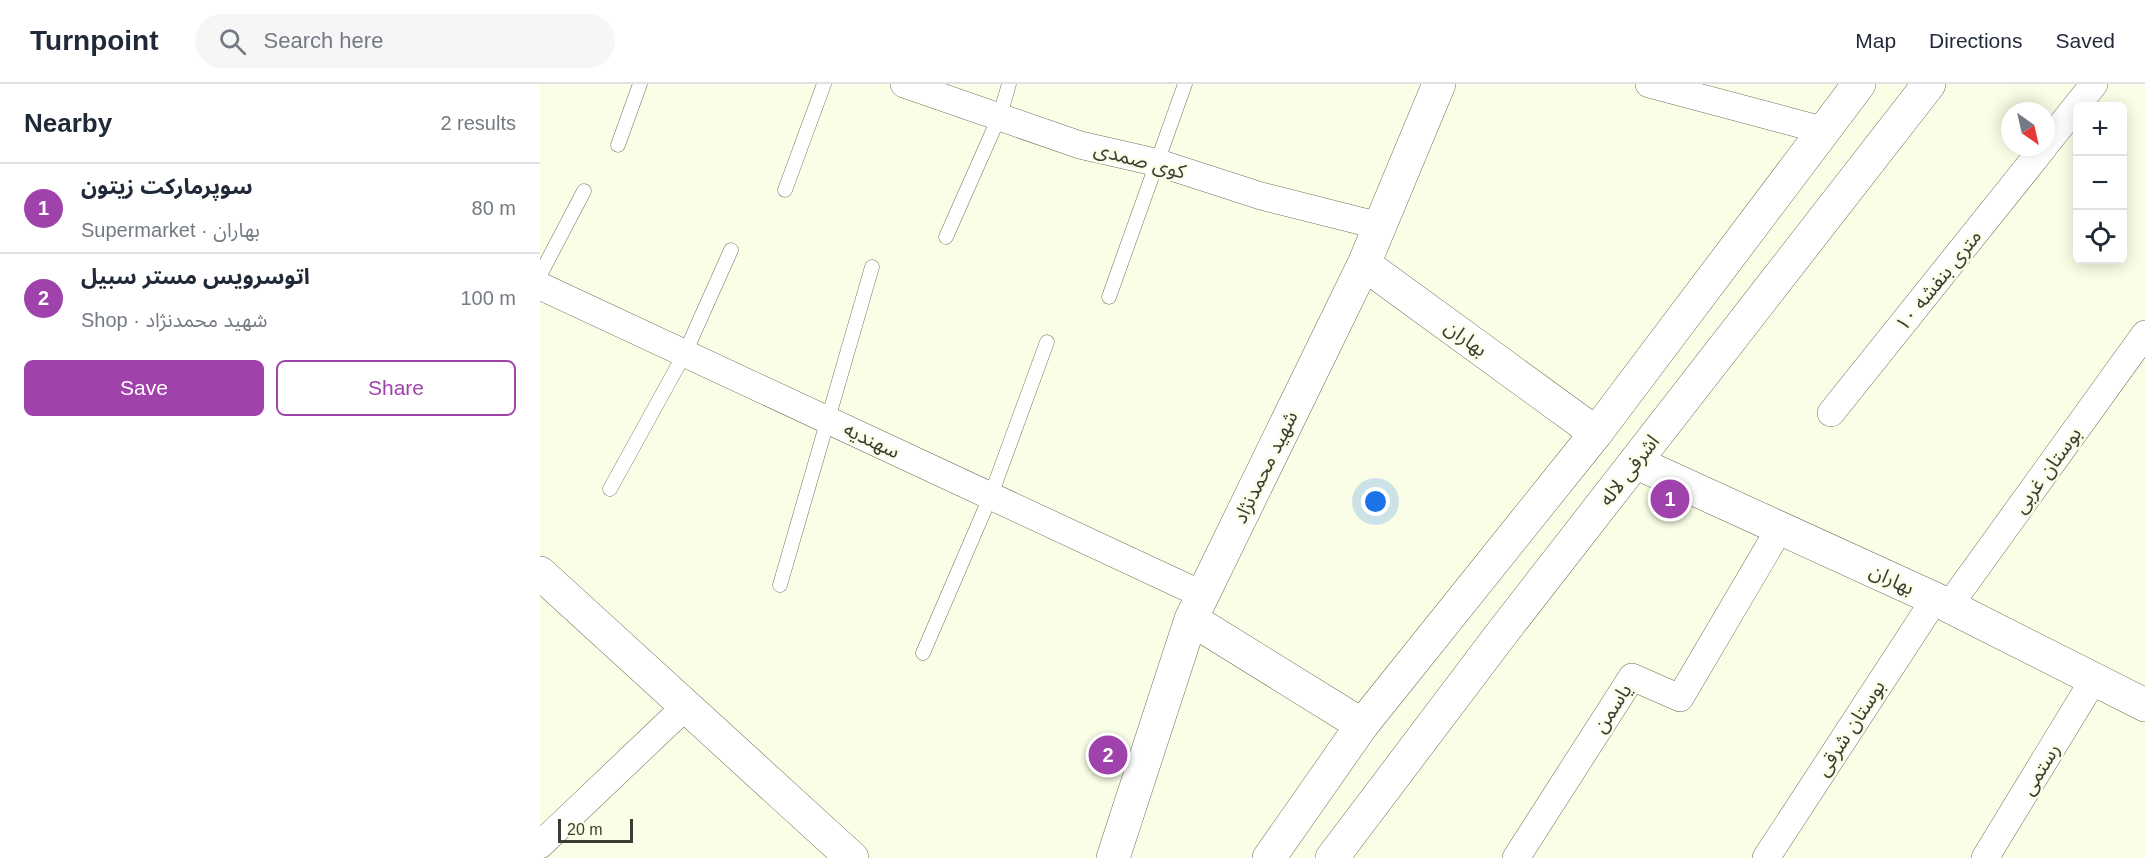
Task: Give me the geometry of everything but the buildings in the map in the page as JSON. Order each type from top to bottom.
[{"type":"main road","name":"شهید محمدنژاد","points":[[1113,858],[1197,607],[1364,264],[1439,84]]},
{"type":"main road","name":"اشرفی لاله","points":[[1332,858],[1635,462],[1929,84]]},
{"type":"main road","points":[[1269,858],[1362,726],[1596,433],[1857,85]]},
{"type":"main road","name":"بهاران","points":[[1364,264],[1596,433]]},
{"type":"main road","name":"بهاران","points":[[1635,462],[1942,603],[2145,705]]},
{"type":"main road","points":[[548,584],[852,858]]},
{"type":"main road","points":[[1197,607],[1362,726]]},
{"type":"street","name":"کوی صمدی","points":[[904,84],[1080,145],[1159,163],[1261,196],[1380,226]]},
{"type":"street","points":[[1649,84],[1740,95],[1822,130]]},
{"type":"street","name":"۱۰ متری بنفشه","points":[[2055,133],[2094,84]]},
{"type":"street","name":"۱۰ متری بنفشه","points":[[1832,413],[2037,156]]},
{"type":"street","name":"سهندیه","points":[[540,286],[991,495],[1197,607]]},
{"type":"street","name":"بوستان غربی","points":[[1942,603],[2145,334]]},
{"type":"street","name":"یاسمن","points":[[1516,858],[1632,677],[1680,698],[1780,528]]},
{"type":"street","name":"بوستان شرقی","points":[[1766,858],[1942,603]]},
{"type":"street","name":"رستمی","points":[[1985,858],[2094,679]]},
{"type":"street","points":[[540,845],[686,706]]},
{"type":"lane","points":[[618,145],[640,84]]},
{"type":"lane","points":[[786,190],[824,84]]},
{"type":"lane","points":[[946,237],[1000,116],[1009,84]]},
{"type":"lane","points":[[1109,297],[1159,163],[1185,84]]},
{"type":"lane","points":[[540,275],[584,191]]},
{"type":"lane","points":[[610,489],[685,353],[731,250]]},
{"type":"lane","points":[[780,585],[872,267]]},
{"type":"lane","points":[[923,653],[991,495],[1047,342]]},
{"type":"place","name":"سوپرمارکت زیتون","points":[[1670,499]]},
{"type":"place","name":"اتوسرویس مستر سبیل","points":[[1108,755]]}]
